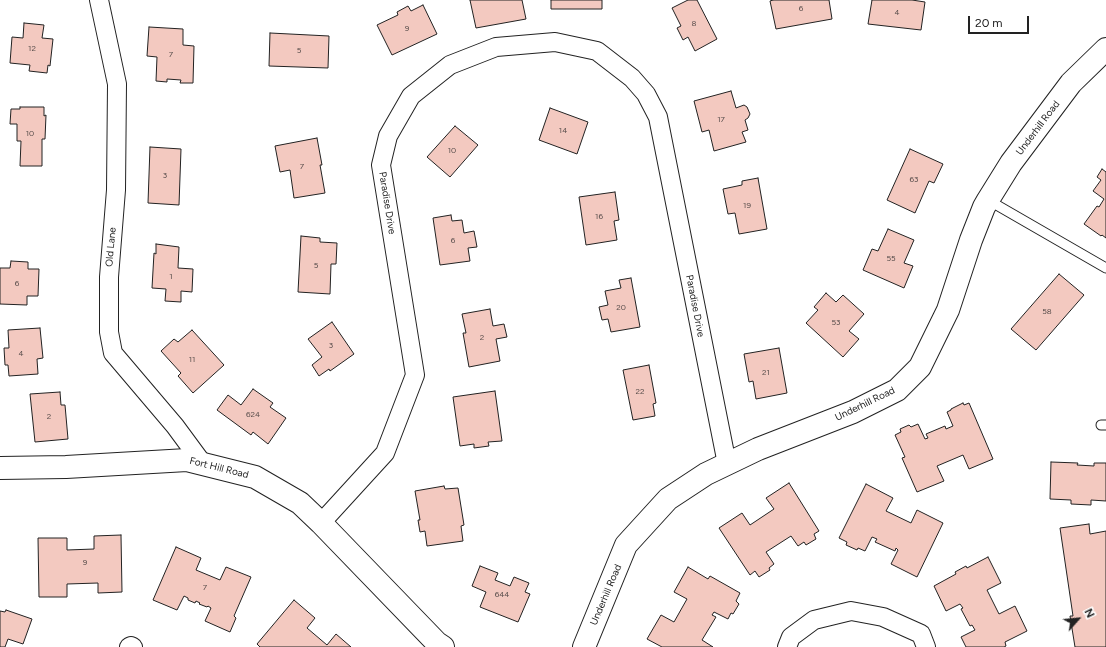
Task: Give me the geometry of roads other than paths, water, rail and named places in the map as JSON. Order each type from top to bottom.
[{"type":"street","name":"Old Lane","points":[[99,0],[117,84],[116,190],[109,277],[109,332],[113,353],[175,426],[203,464]]},
{"type":"street","name":"Paradise Drive","points":[[321,523],[385,453],[415,375],[381,165],[388,136],[411,96],[450,65],[496,47],[555,42],[598,51],[632,78],[646,94],[658,117],[727,464]]},
{"type":"street","name":"Underhill Road","points":[[584,647],[626,545],[668,499],[706,474],[758,449],[853,412],[897,390],[920,367],[948,310],[971,240],[988,200],[1012,163],[1071,84],[1106,49]]},
{"type":"street","name":"Fort Hill Road","points":[[0,468],[66,467],[187,460],[255,477],[300,503],[443,647]]},
{"type":"street","points":[[787,647],[791,637],[814,620],[851,611],[883,617],[921,634],[926,647]]},
{"type":"street","points":[[129,647],[133,647]]},
{"type":"lane","points":[[988,200],[1106,268]]}]
